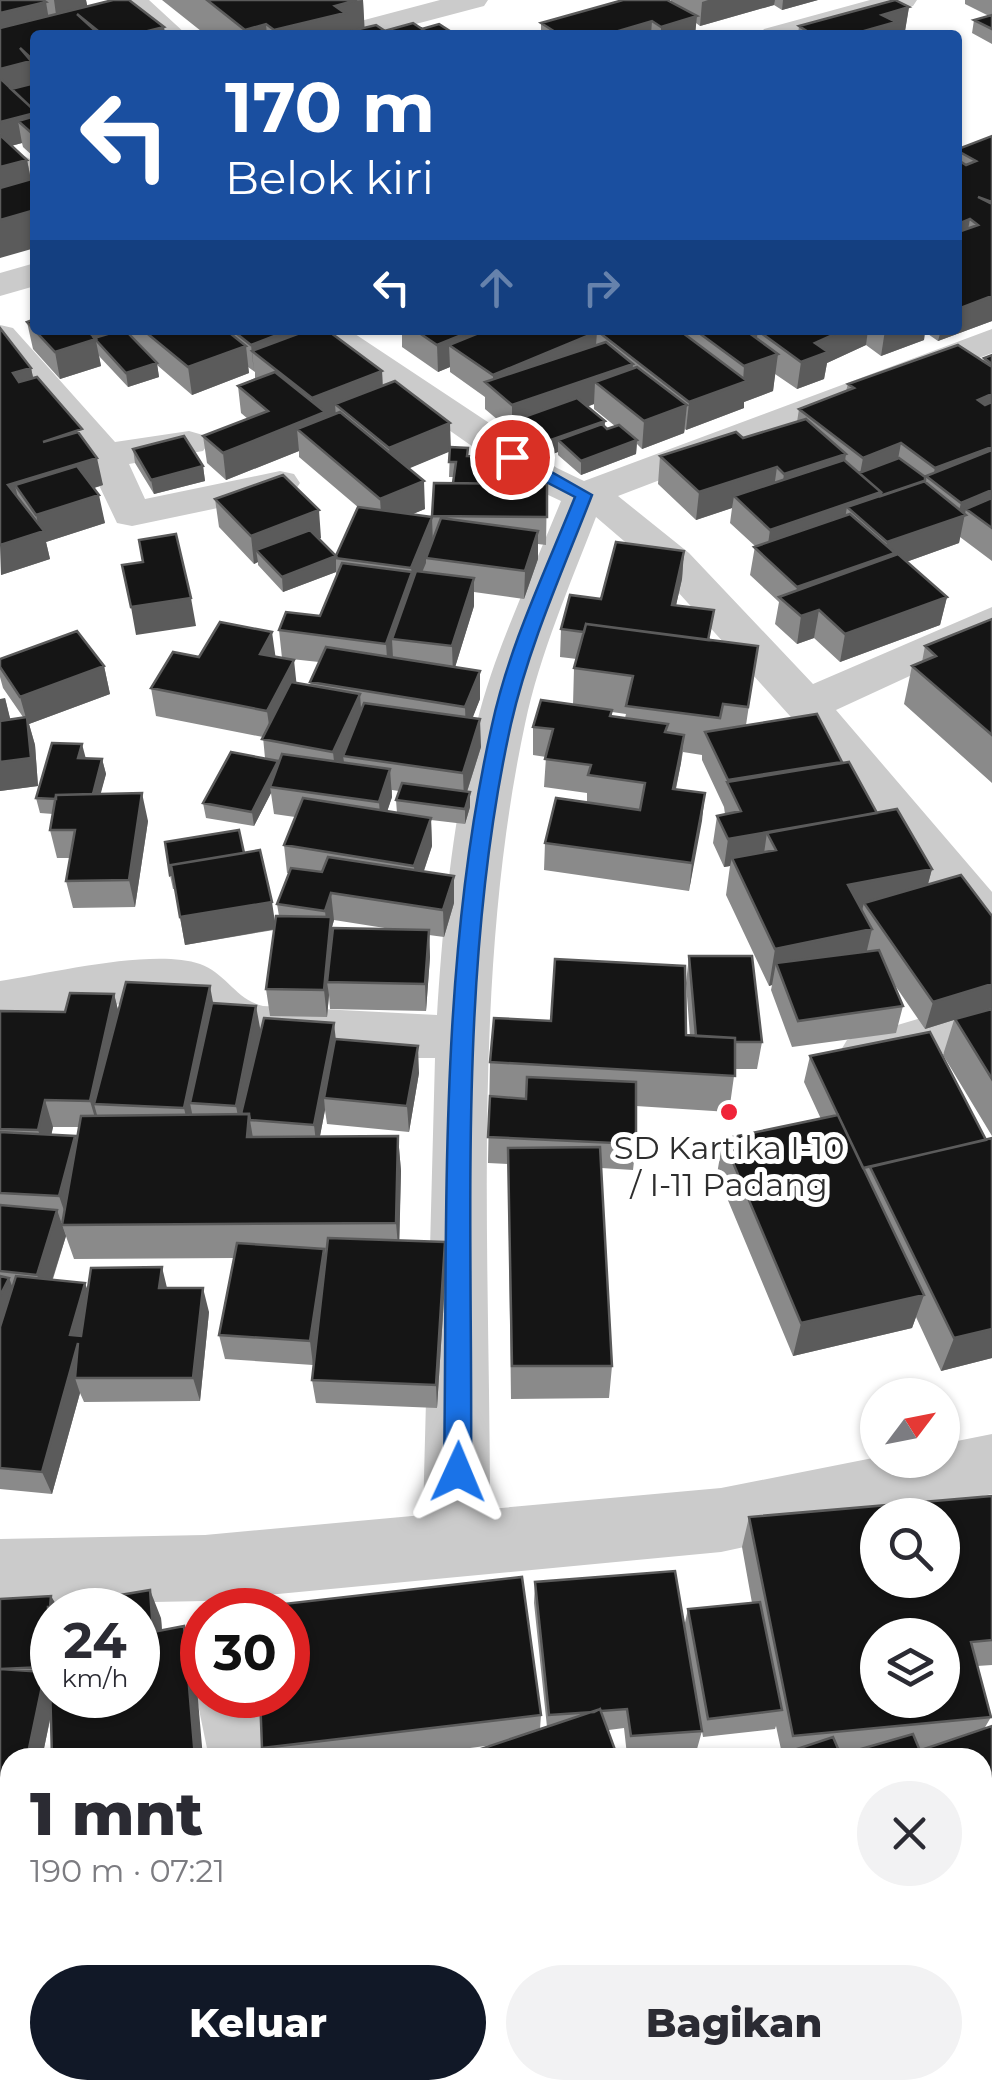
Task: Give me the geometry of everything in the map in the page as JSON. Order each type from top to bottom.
[{"type":"street","points":[[132,0],[166,30]]},
{"type":"street","points":[[363,29],[474,0]]},
{"type":"street","points":[[792,30],[903,0]]},
{"type":"street","points":[[30,143],[0,152],[30,174]]},
{"type":"street","points":[[0,285],[30,276]]},
{"type":"street","points":[[331,335],[544,478],[615,510],[674,562],[806,704],[992,927]]},
{"type":"street","points":[[0,336],[105,456],[132,514],[128,559]]},
{"type":"street","points":[[456,1546],[462,1036],[470,905],[501,725],[517,665],[584,495],[992,340]]},
{"type":"street","points":[[105,456],[188,442]]},
{"type":"street","points":[[132,514],[280,483]]},
{"type":"street","points":[[806,704],[992,621]]},
{"type":"street","points":[[0,1001],[171,976],[190,978],[204,986],[222,1012],[243,1022],[343,1034],[462,1036]]},
{"type":"street","points":[[866,1055],[992,1018]]},
{"type":"street","points":[[215,1588],[456,1546],[721,1520],[992,1464]]},
{"type":"street","points":[[0,1572],[197,1588]]},
{"type":"street","points":[[237,1718],[244,1748]]},
{"type":"building","points":[[0,0],[43,0],[46,2],[0,13]]},
{"type":"building","points":[[113,0],[129,0],[164,27],[97,30],[77,14],[95,30],[30,30],[30,57],[20,48],[30,61],[0,69],[0,28]]},
{"type":"building","points":[[207,0],[357,0],[335,6],[345,13],[274,30],[266,24],[245,30]]},
{"type":"building","points":[[623,0],[667,0],[697,16],[661,27],[652,21],[622,30],[552,30],[541,23]]},
{"type":"building","points":[[895,0],[909,7],[882,15],[896,22],[868,30],[805,30],[799,26]]},
{"type":"building","points":[[992,15],[992,29],[974,20]]},
{"type":"building","points":[[413,23],[424,30],[388,30]]},
{"type":"building","points":[[439,24],[448,30],[424,30]]},
{"type":"building","points":[[376,25],[384,30],[355,30]]},
{"type":"building","points":[[0,81],[30,106],[30,114],[0,122]]},
{"type":"building","points":[[30,84],[30,106],[11,89]]},
{"type":"building","points":[[30,117],[30,132],[18,121]]},
{"type":"building","points":[[0,135],[27,160],[0,167]]},
{"type":"building","points":[[992,136],[992,202],[978,197],[992,204],[992,296],[962,307],[962,231],[978,225],[970,219],[962,222],[962,162],[976,161],[962,153],[962,147]]},
{"type":"building","points":[[30,179],[30,211],[0,220],[0,188]]},
{"type":"building","points":[[0,328],[31,368],[13,373],[19,382],[37,377],[82,429],[43,442],[78,432],[97,458],[8,485],[44,531],[0,545]]},
{"type":"building","points":[[39,335],[92,335],[96,339],[55,352]]},
{"type":"building","points":[[130,335],[157,363],[126,373],[94,338]]},
{"type":"building","points":[[149,335],[232,335],[246,346],[188,367]]},
{"type":"building","points":[[238,335],[277,335],[251,345]]},
{"type":"building","points":[[295,335],[334,335],[382,371],[312,398],[252,351]]},
{"type":"building","points":[[422,335],[462,335],[437,345]]},
{"type":"building","points":[[474,335],[590,335],[493,375],[449,345]]},
{"type":"building","points":[[602,335],[686,335],[747,381],[689,402]]},
{"type":"building","points":[[702,335],[752,335],[778,354],[744,366]]},
{"type":"building","points":[[764,335],[833,335],[815,343],[828,352],[801,362]]},
{"type":"building","points":[[606,342],[633,364],[512,405],[485,382]]},
{"type":"building","points":[[958,345],[992,367],[992,394],[978,400],[985,405],[992,402],[992,447],[935,468],[901,443],[863,458],[799,409],[854,388],[848,384]]},
{"type":"building","points":[[637,367],[687,405],[644,421],[595,382]]},
{"type":"building","points":[[275,372],[325,412],[223,453],[203,436],[268,411],[238,386]]},
{"type":"building","points":[[395,381],[450,423],[389,448],[335,404]]},
{"type":"building","points":[[577,398],[605,421],[548,441],[521,418]]},
{"type":"building","points":[[340,412],[424,481],[380,499],[297,429]]},
{"type":"building","points":[[806,419],[846,454],[784,474],[777,467],[699,492],[660,456],[736,432],[743,438]]},
{"type":"building","points":[[602,424],[607,429],[619,425],[637,440],[581,461],[558,440]]},
{"type":"building","points":[[184,436],[203,466],[151,480],[133,449]]},
{"type":"building","points":[[450,447],[468,448],[467,456],[512,457],[510,484],[453,483],[456,462],[449,462]]},
{"type":"building","points":[[992,450],[992,490],[961,503],[926,476]]},
{"type":"building","points":[[899,458],[925,481],[881,496],[859,473]]},
{"type":"building","points":[[844,460],[881,492],[770,530],[734,496]]},
{"type":"building","points":[[77,466],[99,495],[36,515],[15,485]]},
{"type":"building","points":[[283,475],[319,510],[251,536],[215,499]]},
{"type":"building","points":[[924,481],[966,515],[887,542],[847,507]]},
{"type":"building","points":[[434,483],[547,484],[547,517],[432,516]]},
{"type":"building","points":[[992,498],[992,528],[966,509]]},
{"type":"building","points":[[358,507],[432,517],[411,568],[335,558]]},
{"type":"building","points":[[850,514],[895,553],[797,587],[754,547]]},
{"type":"building","points":[[441,518],[538,531],[525,571],[426,558]]},
{"type":"building","points":[[310,530],[336,556],[282,577],[256,550]]},
{"type":"building","points":[[176,534],[191,598],[131,607],[122,565],[143,562],[139,540]]},
{"type":"building","points":[[616,542],[684,551],[672,605],[714,610],[708,640],[586,624],[584,632],[561,629],[570,595],[601,599]]},
{"type":"building","points":[[898,554],[947,597],[845,634],[819,610],[801,616],[779,597]]},
{"type":"building","points":[[342,563],[412,572],[386,644],[279,630],[286,612],[320,616]]},
{"type":"building","points":[[416,571],[474,578],[452,646],[392,639]]},
{"type":"building","points":[[992,619],[992,735],[912,666],[936,656],[925,646]]},
{"type":"building","points":[[220,622],[272,632],[260,654],[294,660],[267,711],[151,688],[173,652],[199,657]]},
{"type":"building","points":[[586,624],[758,646],[748,707],[723,704],[720,718],[626,706],[633,676],[574,668]]},
{"type":"building","points":[[77,631],[104,666],[20,697],[0,667],[0,659]]},
{"type":"building","points":[[326,647],[480,671],[465,707],[310,682]]},
{"type":"building","points":[[291,682],[360,694],[333,752],[262,739]]},
{"type":"building","points":[[541,700],[612,710],[610,716],[668,724],[665,732],[684,735],[673,789],[705,793],[692,863],[545,843],[556,798],[640,810],[645,783],[588,775],[591,765],[545,759],[553,729],[533,727]]},
{"type":"building","points":[[364,703],[480,719],[463,773],[343,756]]},
{"type":"building","points":[[817,714],[842,762],[728,780],[705,732]]},
{"type":"building","points":[[27,717],[31,758],[0,762],[0,721]]},
{"type":"building","points":[[52,743],[82,744],[78,758],[102,759],[93,794],[36,798]]},
{"type":"building","points":[[231,752],[278,761],[252,812],[203,803]]},
{"type":"building","points":[[282,754],[390,769],[379,802],[270,787]]},
{"type":"building","points":[[849,762],[877,813],[728,839],[717,816],[741,811],[727,782]]},
{"type":"building","points":[[402,783],[470,792],[465,809],[396,800]]},
{"type":"building","points":[[142,793],[129,880],[66,881],[75,830],[50,830],[56,795]]},
{"type":"building","points":[[303,798],[431,818],[414,866],[284,845]]},
{"type":"building","points":[[897,809],[932,869],[848,885],[872,929],[775,949],[732,858],[776,850],[767,833]]},
{"type":"building","points":[[239,830],[244,853],[171,865],[170,875],[165,842]]},
{"type":"building","points":[[260,850],[272,902],[180,917],[171,865]]},
{"type":"building","points":[[328,857],[454,876],[443,910],[331,893],[325,911],[277,904],[291,868],[322,872]]},
{"type":"building","points":[[961,875],[992,916],[992,984],[933,1002],[864,903]]},
{"type":"building","points":[[276,916],[331,917],[324,990],[266,989]]},
{"type":"building","points":[[333,928],[429,930],[425,984],[327,982]]},
{"type":"building","points":[[879,950],[903,1006],[798,1021],[776,963]]},
{"type":"building","points":[[689,956],[752,956],[762,1042],[696,1036]]},
{"type":"building","points":[[555,959],[685,966],[686,1035],[735,1038],[735,1076],[490,1062],[494,1018],[551,1021]]},
{"type":"building","points":[[126,982],[210,986],[184,1108],[94,1104]]},
{"type":"building","points":[[70,993],[114,994],[90,1101],[45,1100],[38,1130],[0,1129],[0,1011],[65,1012]]},
{"type":"building","points":[[212,1003],[256,1006],[236,1106],[190,1103]]},
{"type":"building","points":[[992,1009],[992,1079],[955,1019]]},
{"type":"building","points":[[264,1018],[334,1023],[314,1125],[250,1120],[249,1114],[241,1114]]},
{"type":"building","points":[[930,1032],[986,1140],[863,1168],[810,1056]]},
{"type":"building","points":[[335,1039],[418,1046],[407,1106],[324,1098]]},
{"type":"building","points":[[527,1077],[636,1082],[636,1144],[488,1137],[490,1096],[526,1099]]},
{"type":"building","points":[[249,1114],[247,1137],[398,1136],[396,1223],[62,1225],[81,1116]]},
{"type":"building","points":[[838,1115],[924,1295],[801,1323],[723,1139]]},
{"type":"building","points":[[0,1132],[75,1136],[59,1196],[0,1193]]},
{"type":"building","points":[[992,1138],[992,1329],[954,1338],[870,1167]]},
{"type":"building","points":[[600,1147],[612,1366],[512,1366],[508,1148]]},
{"type":"building","points":[[0,1205],[57,1210],[37,1275],[0,1271]]},
{"type":"building","points":[[328,1238],[445,1242],[436,1385],[312,1380]]},
{"type":"building","points":[[237,1243],[324,1249],[310,1341],[219,1335]]},
{"type":"building","points":[[162,1267],[159,1288],[203,1288],[193,1378],[75,1378],[78,1343],[42,1472],[0,1468],[0,1327],[16,1276],[85,1283],[70,1335],[81,1336],[91,1268]]},
{"type":"building","points":[[0,1276],[9,1278],[0,1296]]},
{"type":"building","points":[[992,1496],[992,1640],[971,1642],[991,1717],[793,1736],[749,1517],[860,1507],[860,1598],[960,1598],[960,1499]]},
{"type":"building","points":[[675,1571],[702,1731],[631,1736],[627,1709],[549,1715],[535,1582]]},
{"type":"building","points":[[522,1577],[541,1715],[262,1748],[261,1718],[310,1718],[310,1601]]},
{"type":"building","points":[[30,1597],[30,1668],[0,1669],[0,1599]]},
{"type":"building","points":[[760,1602],[782,1710],[708,1719],[688,1609]]},
{"type":"building","points":[[180,1627],[180,1718],[192,1718],[194,1748],[52,1748],[51,1718],[160,1718],[160,1631]]},
{"type":"building","points":[[0,1669],[30,1671],[30,1718],[35,1718],[29,1748],[0,1748]]},
{"type":"building","points":[[600,1709],[614,1748],[484,1748]]},
{"type":"building","points":[[992,1726],[992,1748],[927,1748]]},
{"type":"building","points":[[913,1734],[919,1748],[864,1748]]},
{"type":"building","points":[[833,1737],[838,1748],[800,1748]]},
{"type":"place","name":"SD Kartika I-10 / I-11 Padang","points":[[729,1112]]},
{"type":"route","points":[[458,1472],[462,1036],[470,905],[501,725],[517,665],[584,495],[544,478],[512,457]]}]
